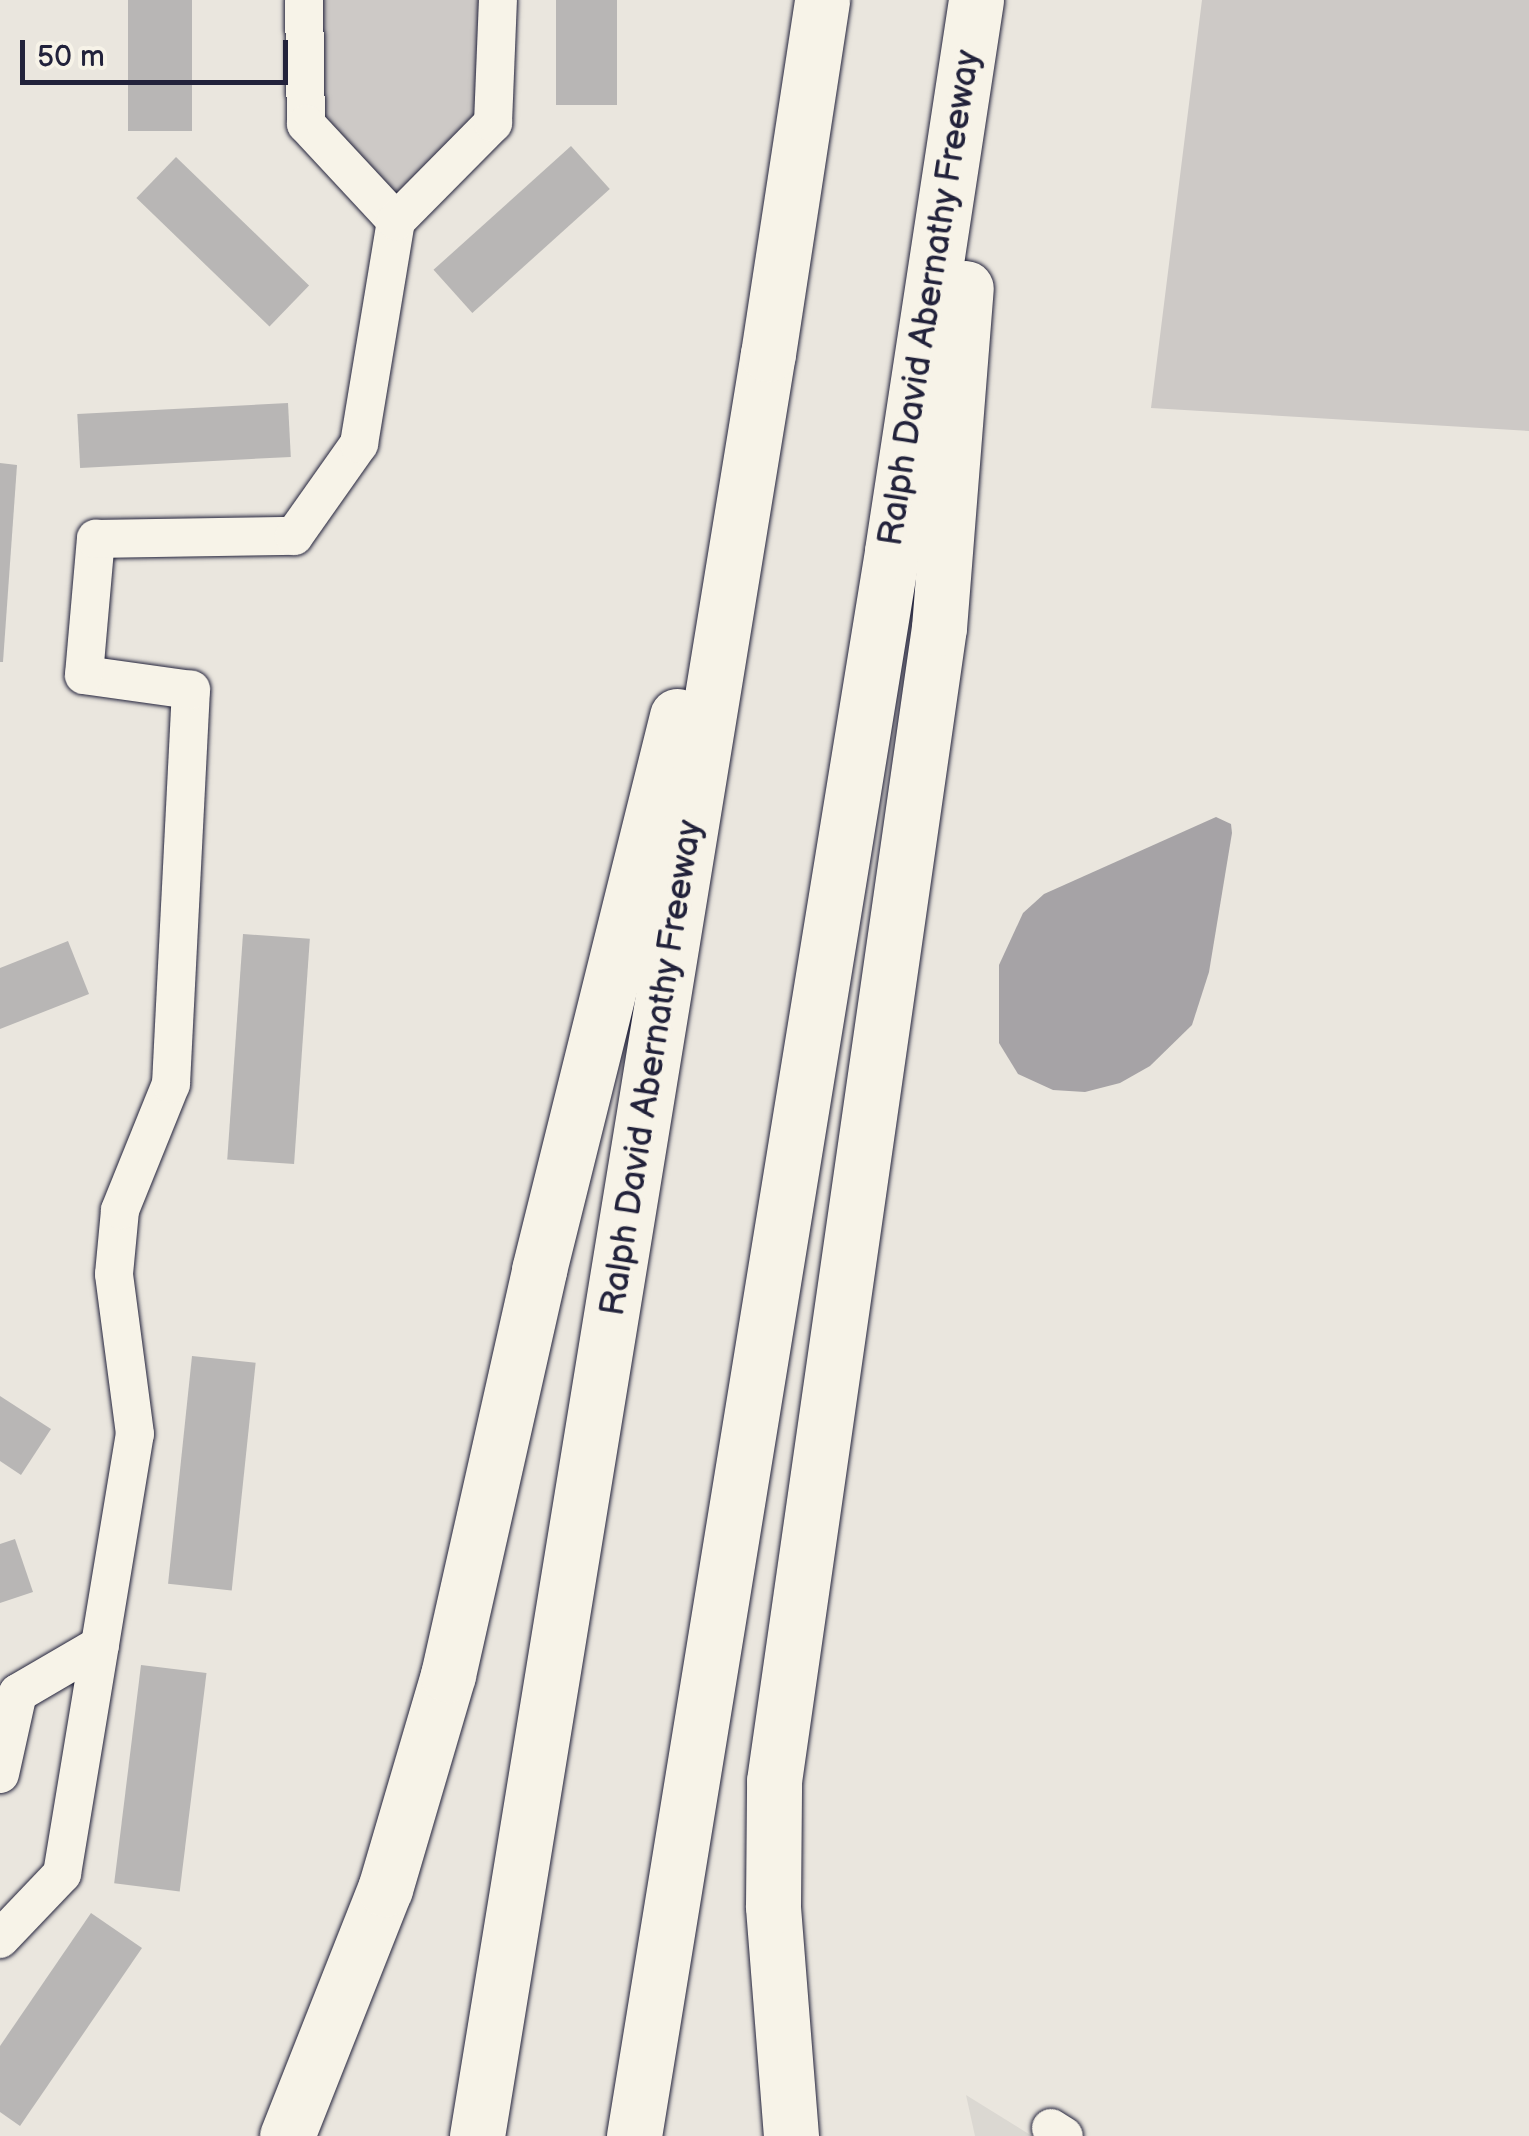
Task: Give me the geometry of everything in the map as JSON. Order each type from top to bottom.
[{"type":"highway","name":"Ralph David Abernathy Freeway","points":[[477,2136],[768,354],[822,0]]},
{"type":"highway","name":"Ralph David Abernathy Freeway","points":[[634,2136],[864,727],[976,0]]},
{"type":"highway","points":[[791,2136],[772,1906],[774,1781],[940,628],[988,0]]},
{"type":"highway","points":[[287,2136],[385,1889],[448,1675],[539,1270],[768,354]]},
{"type":"street","points":[[304,0],[306,124],[396,222]]},
{"type":"street","points":[[0,1940],[62,1874],[135,1434],[114,1274],[120,1210],[171,1084],[192,690],[84,676],[96,539],[294,536],[359,444],[396,222],[493,123],[498,0]]},
{"type":"street","points":[[0,1774],[18,1693],[100,1644]]},
{"type":"shaded area","points":[[314,0],[486,0],[483,121],[394,204],[316,121]]},
{"type":"shaded area","points":[[1202,0],[1529,0],[1529,431],[1151,408]]},
{"type":"shaded area","points":[[1216,817],[1231,824],[1232,833],[1209,972],[1192,1025],[1150,1066],[1120,1083],[1085,1092],[1053,1090],[1018,1074],[999,1043],[999,965],[1023,913],[1044,894]]},
{"type":"shaded area","points":[[966,2095],[1032,2136],[975,2136]]},
{"type":"building","points":[[128,0],[192,0],[192,131],[128,131]]},
{"type":"building","points":[[556,0],[617,0],[617,105],[556,105]]},
{"type":"building","points":[[571,146],[610,189],[472,313],[434,270]]},
{"type":"building","points":[[176,157],[309,286],[269,327],[136,198]]},
{"type":"building","points":[[288,403],[291,457],[80,468],[77,414]]},
{"type":"building","points":[[0,463],[17,465],[3,662],[0,662]]},
{"type":"building","points":[[243,934],[310,939],[294,1164],[227,1159]]},
{"type":"building","points":[[68,941],[89,994],[0,1029],[0,968]]},
{"type":"building","points":[[192,1356],[256,1363],[232,1590],[168,1584]]},
{"type":"building","points":[[0,1396],[51,1429],[21,1475],[0,1461]]},
{"type":"building","points":[[15,1539],[33,1592],[0,1603],[0,1544]]},
{"type":"building","points":[[141,1665],[207,1673],[180,1891],[114,1883]]},
{"type":"building","points":[[91,1913],[142,1948],[20,2126],[0,2112],[0,2046]]}]
